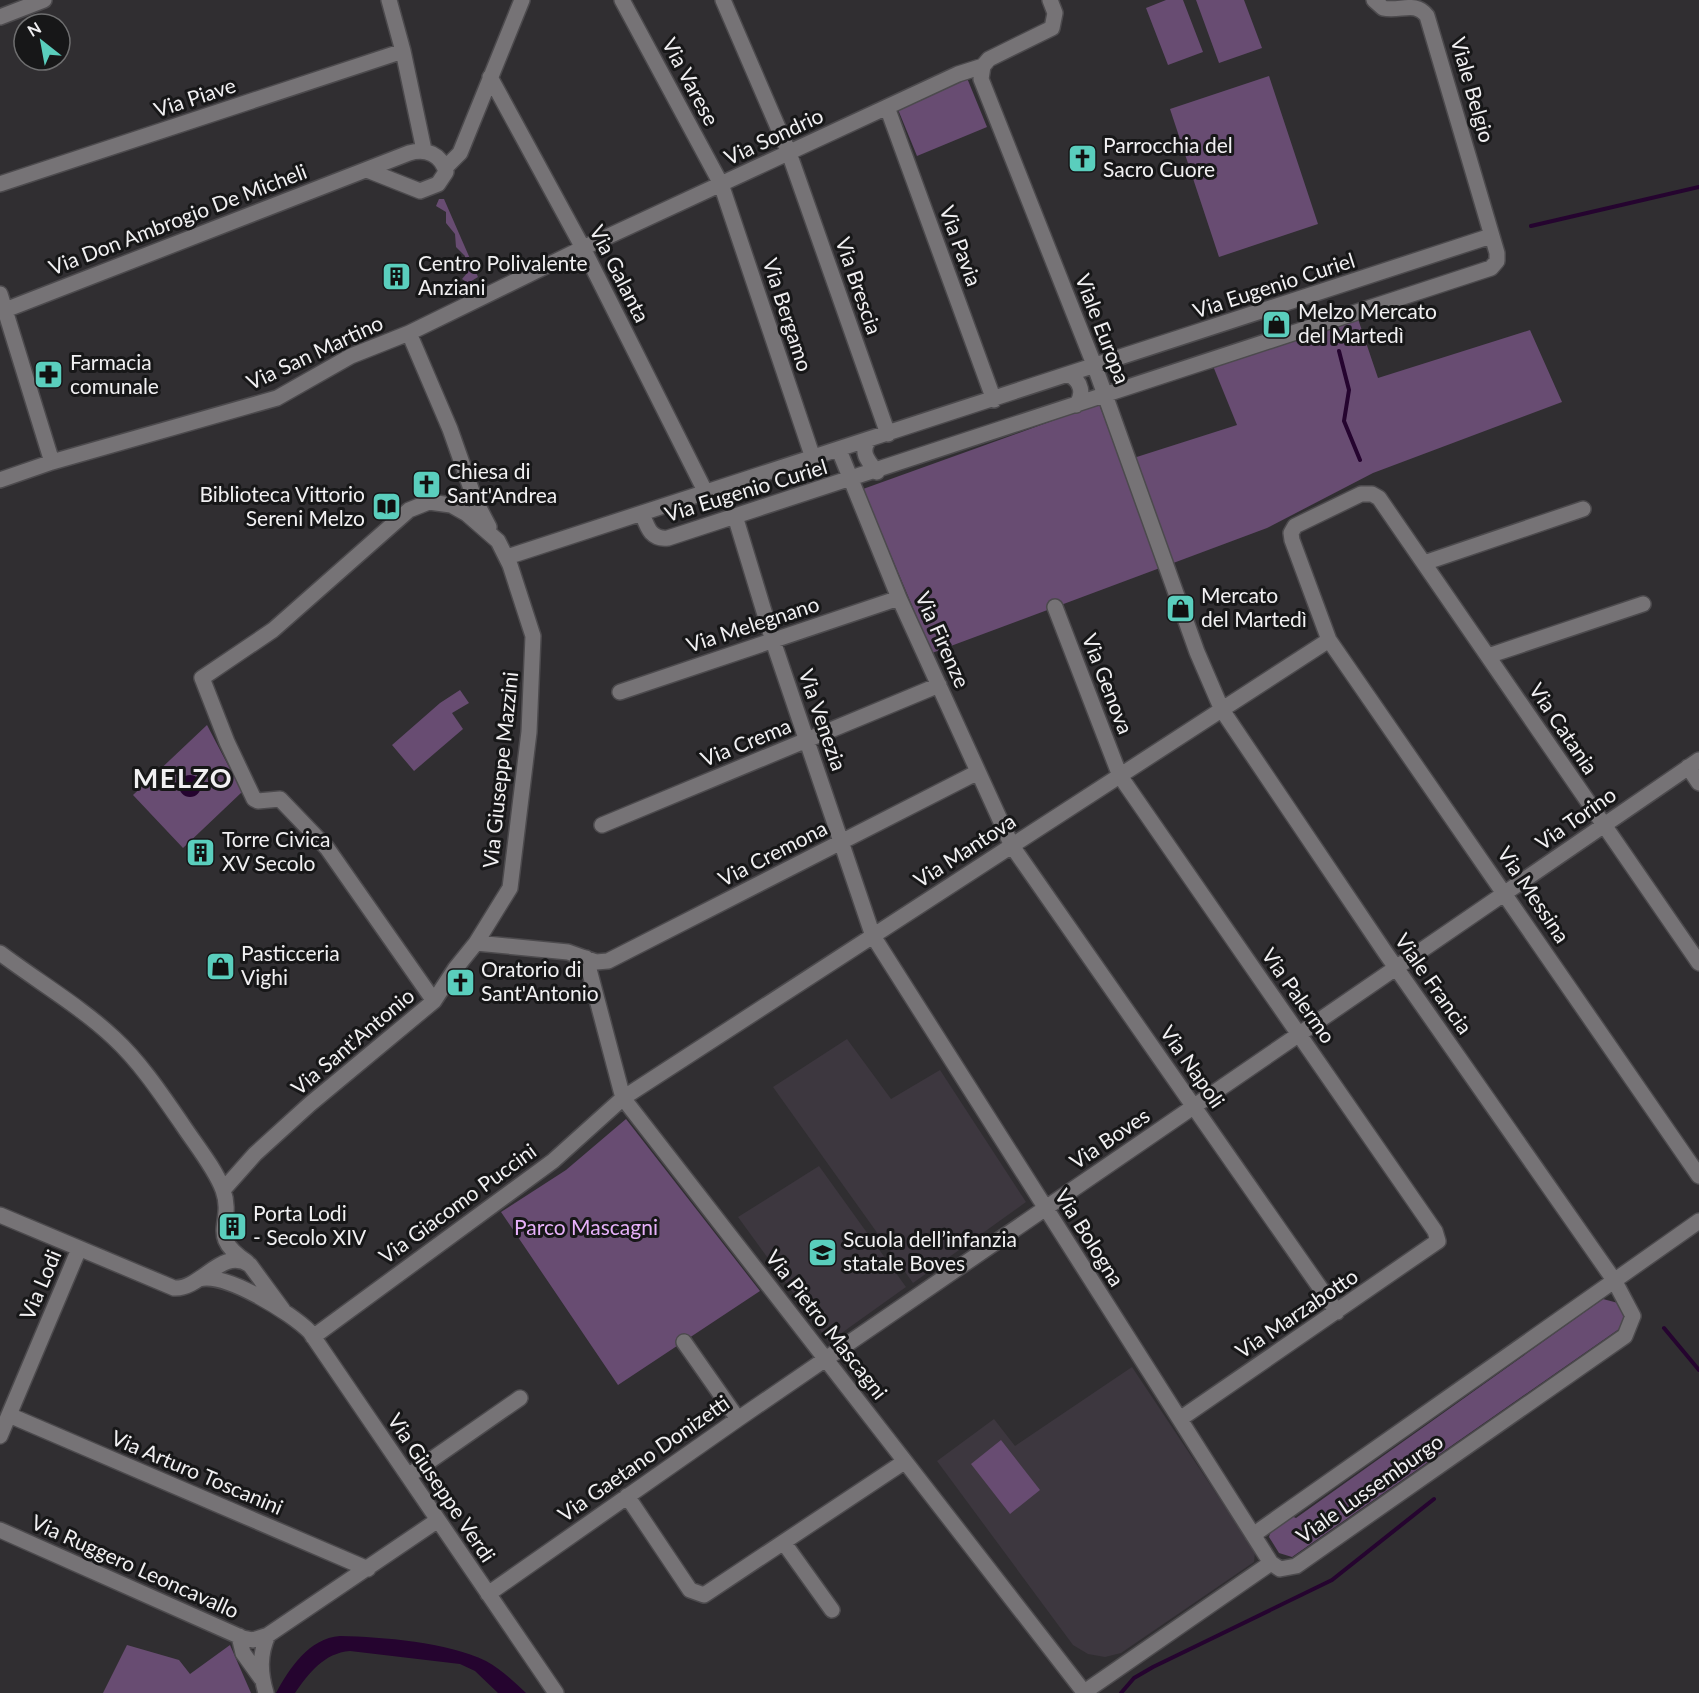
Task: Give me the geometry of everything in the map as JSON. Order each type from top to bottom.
[{"type":"street","points":[[0,17],[44,0]]},
{"type":"street","points":[[366,170],[420,190],[438,184],[446,175],[439,158],[424,150],[403,51],[389,0]]},
{"type":"street","points":[[445,168],[460,153],[522,0]]},
{"type":"street","name":"Via Varese","points":[[622,0],[722,184]]},
{"type":"street","name":"Via Brescia","points":[[723,0],[789,153],[888,434]]},
{"type":"street","points":[[983,66],[1000,52],[1050,29],[1055,18],[1050,0]]},
{"type":"street","name":"Viale Belgio","points":[[1374,0],[1378,6],[1388,10],[1413,5],[1422,9],[1427,16],[1497,257],[1494,265]]},
{"type":"street","name":"Via Piave","points":[[0,184],[403,51]]},
{"type":"street","name":"Via Sondrio","points":[[583,248],[886,107],[983,66]]},
{"type":"street","name":"Viale Europa","points":[[983,66],[981,81],[1095,367],[1197,652],[1222,710]]},
{"type":"street","name":"Via Galanta","points":[[490,77],[583,248],[706,493]]},
{"type":"street","name":"Via Pavia","points":[[886,107],[994,400]]},
{"type":"street","name":"Via Don Ambrogio De Micheli","points":[[2,311],[366,170],[424,150]]},
{"type":"street","name":"Via Bergamo","points":[[722,184],[813,458]]},
{"type":"street","name":"Via Eugenio Curiel","points":[[507,557],[1491,236]]},
{"type":"street","name":"Via San Martino","points":[[0,480],[52,462],[269,402],[351,356],[409,333],[583,248]]},
{"type":"street","name":"Via Eugenio Curiel","points":[[642,513],[651,534],[663,539],[877,472],[1480,274],[1494,265]]},
{"type":"street","points":[[0,294],[2,311],[52,462]]},
{"type":"street","name":"Via Giuseppe Mazzini","points":[[409,333],[450,429],[477,506],[492,536],[507,557],[533,636],[529,732],[512,881],[506,898],[476,943],[454,969],[434,1001]]},
{"type":"street","points":[[1069,375],[1081,387],[1082,396],[1076,405]]},
{"type":"street","points":[[869,440],[865,447],[865,454],[877,472]]},
{"type":"street","name":"Via Firenze","points":[[839,450],[899,598],[1012,846]]},
{"type":"street","name":"Via Catania","points":[[1329,640],[1291,533],[1295,526],[1361,495],[1372,494],[1379,498],[1699,963]]},
{"type":"street","name":"Via Sant'Antonio","points":[[223,1190],[255,1154],[300,1113],[434,1001],[327,848],[280,799],[258,801],[252,797],[202,678],[267,635],[418,505],[434,502],[451,505],[462,511],[492,536]]},
{"type":"street","points":[[1424,563],[1583,509]]},
{"type":"street","name":"Via Venezia","points":[[735,516],[773,641],[873,936]]},
{"type":"street","name":"Via Melegnano","points":[[620,692],[899,598]]},
{"type":"street","points":[[1488,656],[1643,604]]},
{"type":"street","name":"Via Genova","points":[[1055,608],[1120,776]]},
{"type":"street","name":"Via Mantova","points":[[623,1098],[1329,640]]},
{"type":"street","name":"Via Messina","points":[[1329,640],[1506,893],[1699,1176]]},
{"type":"street","name":"Via Crema","points":[[602,825],[939,685]]},
{"type":"street","name":"Viale Francia","points":[[1222,710],[1397,968],[1614,1280]]},
{"type":"street","points":[[1694,764],[1699,783]]},
{"type":"street","name":"Via Torino","points":[[1300,1035],[1694,764]]},
{"type":"street","name":"Via Cremona","points":[[476,943],[568,952],[596,962],[608,961],[978,772]]},
{"type":"street","name":"Via Palermo","points":[[1120,776],[1436,1231],[1438,1241]]},
{"type":"street","name":"Via Napoli","points":[[1012,846],[1337,1312]]},
{"type":"street","name":"Via Bologna","points":[[873,936],[1271,1563]]},
{"type":"street","points":[[0,953],[103,1028],[124,1047],[172,1111],[223,1190],[224,1239],[232,1253],[249,1264],[285,1312]]},
{"type":"street","name":"Via Pietro Mascagni","points":[[586,958],[623,1098],[1084,1693]]},
{"type":"street","name":"Via Boves","points":[[826,1359],[1300,1035]]},
{"type":"street","name":"Via Giacomo Puccini","points":[[313,1337],[550,1163],[623,1098]]},
{"type":"street","points":[[0,1215],[171,1287],[181,1288],[228,1261],[249,1264]]},
{"type":"street","name":"Viale Lussemburgo","points":[[1253,1535],[1699,1221]]},
{"type":"street","name":"Via Marzabotto","points":[[1179,1419],[1438,1241]]},
{"type":"street","name":"Via Lodi","points":[[0,1436],[79,1249]]},
{"type":"street","points":[[234,1286],[228,1278],[229,1268],[236,1262],[249,1264]]},
{"type":"street","points":[[199,1279],[216,1279],[285,1312]]},
{"type":"street","name":"Viale Lussemburgo","points":[[1271,1563],[1280,1569],[1292,1568],[1301,1563],[1620,1340],[1630,1330],[1633,1316],[1614,1280]]},
{"type":"street","name":"Via Giuseppe Verdi","points":[[285,1312],[313,1337],[556,1693]]},
{"type":"street","points":[[684,1342],[738,1419]]},
{"type":"street","name":"Via Gaetano Donizetti","points":[[488,1594],[826,1359]]},
{"type":"street","points":[[408,1476],[520,1398]]},
{"type":"street","name":"Via Arturo Toscanini","points":[[9,1415],[368,1569]]},
{"type":"street","points":[[627,1496],[687,1587],[699,1596],[712,1592],[904,1462]]},
{"type":"street","points":[[264,1685],[243,1653],[254,1637],[368,1569],[438,1520]]},
{"type":"street","name":"Via Ruggero Leoncavallo","points":[[0,1530],[254,1637]]},
{"type":"street","points":[[784,1543],[832,1610]]},
{"type":"street","points":[[1084,1693],[1271,1563]]},
{"type":"street","points":[[254,1637],[262,1654],[264,1685]]},
{"type":"shaded area","points":[[190,775],[200,782],[201,786],[194,796],[190,797],[180,790],[179,786],[186,776]]},
{"type":"shaded area","points":[[847,1039],[891,1099],[940,1070],[1026,1202],[913,1283],[773,1087]]},
{"type":"shaded area","name":"Scuola dell’infanzia statale Boves","points":[[819,1166],[906,1287],[829,1342],[738,1217]]},
{"type":"shaded area","points":[[1132,1367],[1255,1552],[1254,1562],[1121,1653],[1105,1657],[1088,1654],[1073,1645],[937,1461],[994,1419],[1015,1446]]},
{"type":"shaded area","points":[[340,1636],[414,1642],[453,1649],[486,1661],[526,1693],[498,1693],[475,1671],[460,1664],[350,1651],[332,1656],[318,1665],[295,1693],[276,1693],[301,1656],[319,1642]]},
{"type":"green space","points":[[1166,0],[1183,0],[1203,52],[1168,65],[1146,8]]},
{"type":"green space","points":[[1196,0],[1244,0],[1262,48],[1219,63]]},
{"type":"green space","points":[[1269,76],[1318,224],[1219,257],[1170,109]]},
{"type":"green space","points":[[967,78],[987,127],[917,156],[897,107]]},
{"type":"green space","points":[[439,199],[444,199],[478,277],[468,283],[462,279],[468,272],[464,265],[465,256],[456,247],[455,234],[446,223],[446,212],[436,206]]},
{"type":"green space","points":[[1356,313],[1378,378],[1530,330],[1562,402],[1373,473],[1267,528],[932,653],[863,489],[1099,404],[1121,462],[1237,425],[1211,361]]},
{"type":"green space","points":[[460,690],[469,703],[452,713],[463,729],[414,771],[392,745],[440,703]]},
{"type":"green space","points":[[207,725],[242,792],[183,848],[133,795]]},
{"type":"green space","name":"Parco Mascagni","points":[[626,1119],[760,1291],[618,1385],[501,1212],[566,1170]]},
{"type":"green space","points":[[1603,1299],[1618,1303],[1623,1310],[1624,1319],[1619,1329],[1292,1557],[1279,1553],[1269,1537],[1272,1528],[1289,1515],[1296,1518]]},
{"type":"green space","points":[[1001,1440],[1040,1490],[1010,1514],[971,1464]]},
{"type":"green space","points":[[127,1645],[179,1660],[190,1674],[230,1645],[251,1693],[103,1693]]},
{"type":"waterway","points":[[1531,226],[1699,187]]},
{"type":"waterway","points":[[1339,351],[1349,390],[1344,421],[1360,460]]},
{"type":"waterway","points":[[1664,1328],[1699,1370]]},
{"type":"waterway","points":[[1121,1693],[1134,1678],[1153,1667],[1332,1580],[1434,1499]]},
{"type":"place","name":"Parrocchia del Sacro Cuore","points":[[1082,158]]},
{"type":"place","name":"Centro Polivalente Anziani","points":[[397,276]]},
{"type":"place","name":"Melzo Mercato del Martedì","points":[[1277,324]]},
{"type":"place","name":"Farmacia comunale","points":[[49,375]]},
{"type":"place","name":"Chiesa di Sant'Andrea","points":[[426,484]]},
{"type":"place","name":"Biblioteca Vittorio Sereni Melzo","points":[[386,507]]},
{"type":"place","name":"Mercato del Martedì","points":[[1180,608]]},
{"type":"place","name":"Torre Civica XV Secolo","points":[[201,852]]},
{"type":"place","name":"Pasticceria Vighi","points":[[220,966]]},
{"type":"place","name":"Oratorio di Sant'Antonio","points":[[460,982]]},
{"type":"place","name":"Porta Lodi - Secolo XIV","points":[[232,1226]]},
{"type":"place","name":"Scuola dell’infanzia statale Boves","points":[[822,1252]]},
{"type":"district","name":"MELZO","points":[[183,779]]}]
